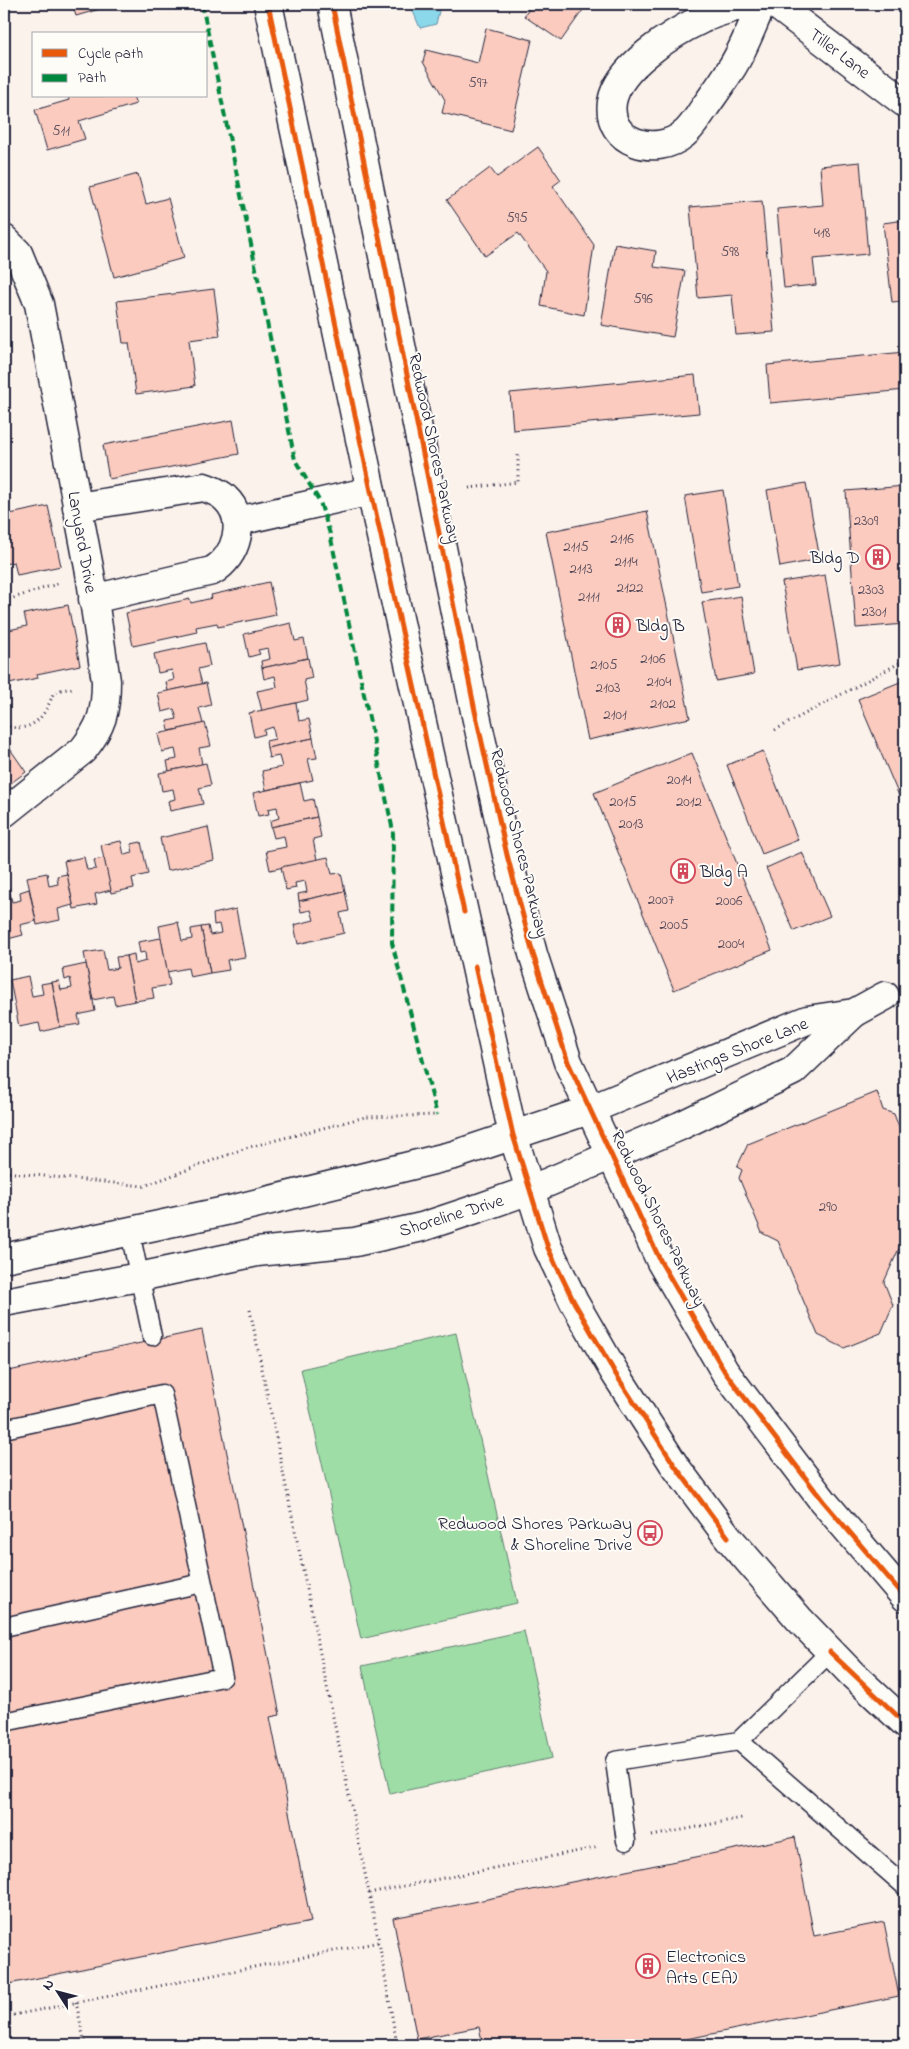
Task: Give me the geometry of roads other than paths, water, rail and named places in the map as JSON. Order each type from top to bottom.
[{"type":"main road","points":[[268,4],[371,491],[513,1135],[548,1248],[574,1302],[637,1409],[675,1466],[728,1537],[830,1652],[905,1723]]},
{"type":"main road","name":"Redwood Shores Parkway","points":[[332,4],[474,711],[507,856],[533,954],[568,1062],[613,1155],[627,1192],[662,1262],[725,1372],[823,1500],[905,1597]]},
{"type":"main road","points":[[745,4],[703,18],[667,38],[637,61],[620,84],[612,102],[613,119],[621,132],[631,141],[647,147],[669,144],[685,134],[732,68],[762,4]]},
{"type":"main road","name":"Tiller Lane","points":[[775,4],[905,102]]},
{"type":"main road","name":"Lanyard Drive","points":[[4,239],[18,253],[39,304],[77,507],[106,681],[102,719],[91,739],[70,761],[4,813]]},
{"type":"main road","points":[[77,507],[204,487],[220,493],[234,509],[238,521],[234,547],[230,555],[219,567],[212,571],[91,586]]},
{"type":"main road","points":[[238,521],[371,491]]},
{"type":"main road","name":"Hastings Shore Lane","points":[[590,1110],[807,1020],[854,1013],[885,996]]},
{"type":"main road","name":"Shoreline Drive","points":[[4,1302],[139,1277],[257,1252],[355,1242],[422,1226],[530,1190],[680,1126],[793,1071],[854,1013]]},
{"type":"main road","points":[[4,1258],[230,1210],[454,1155],[590,1110]]},
{"type":"lane","points":[[130,1232],[152,1336]]},
{"type":"lane","points":[[4,1429],[162,1394],[223,1677],[4,1722]]},
{"type":"lane","points":[[4,1627],[202,1583]]},
{"type":"lane","points":[[626,1841],[615,1761],[739,1741],[830,1652]]},
{"type":"lane","points":[[739,1741],[905,1886]]},
{"type":"water","points":[[410,4],[430,4],[439,11],[436,24],[420,28]]},
{"type":"place","name":"Bldg D","points":[[878,557]]},
{"type":"place","name":"Bldg B","points":[[618,625]]},
{"type":"place","name":"Bldg A","points":[[683,871]]},
{"type":"place","name":"Redwood Shores Parkway & Shoreline Drive","points":[[650,1533]]},
{"type":"place","name":"Electronics Arts (EA)","points":[[648,1966]]}]
